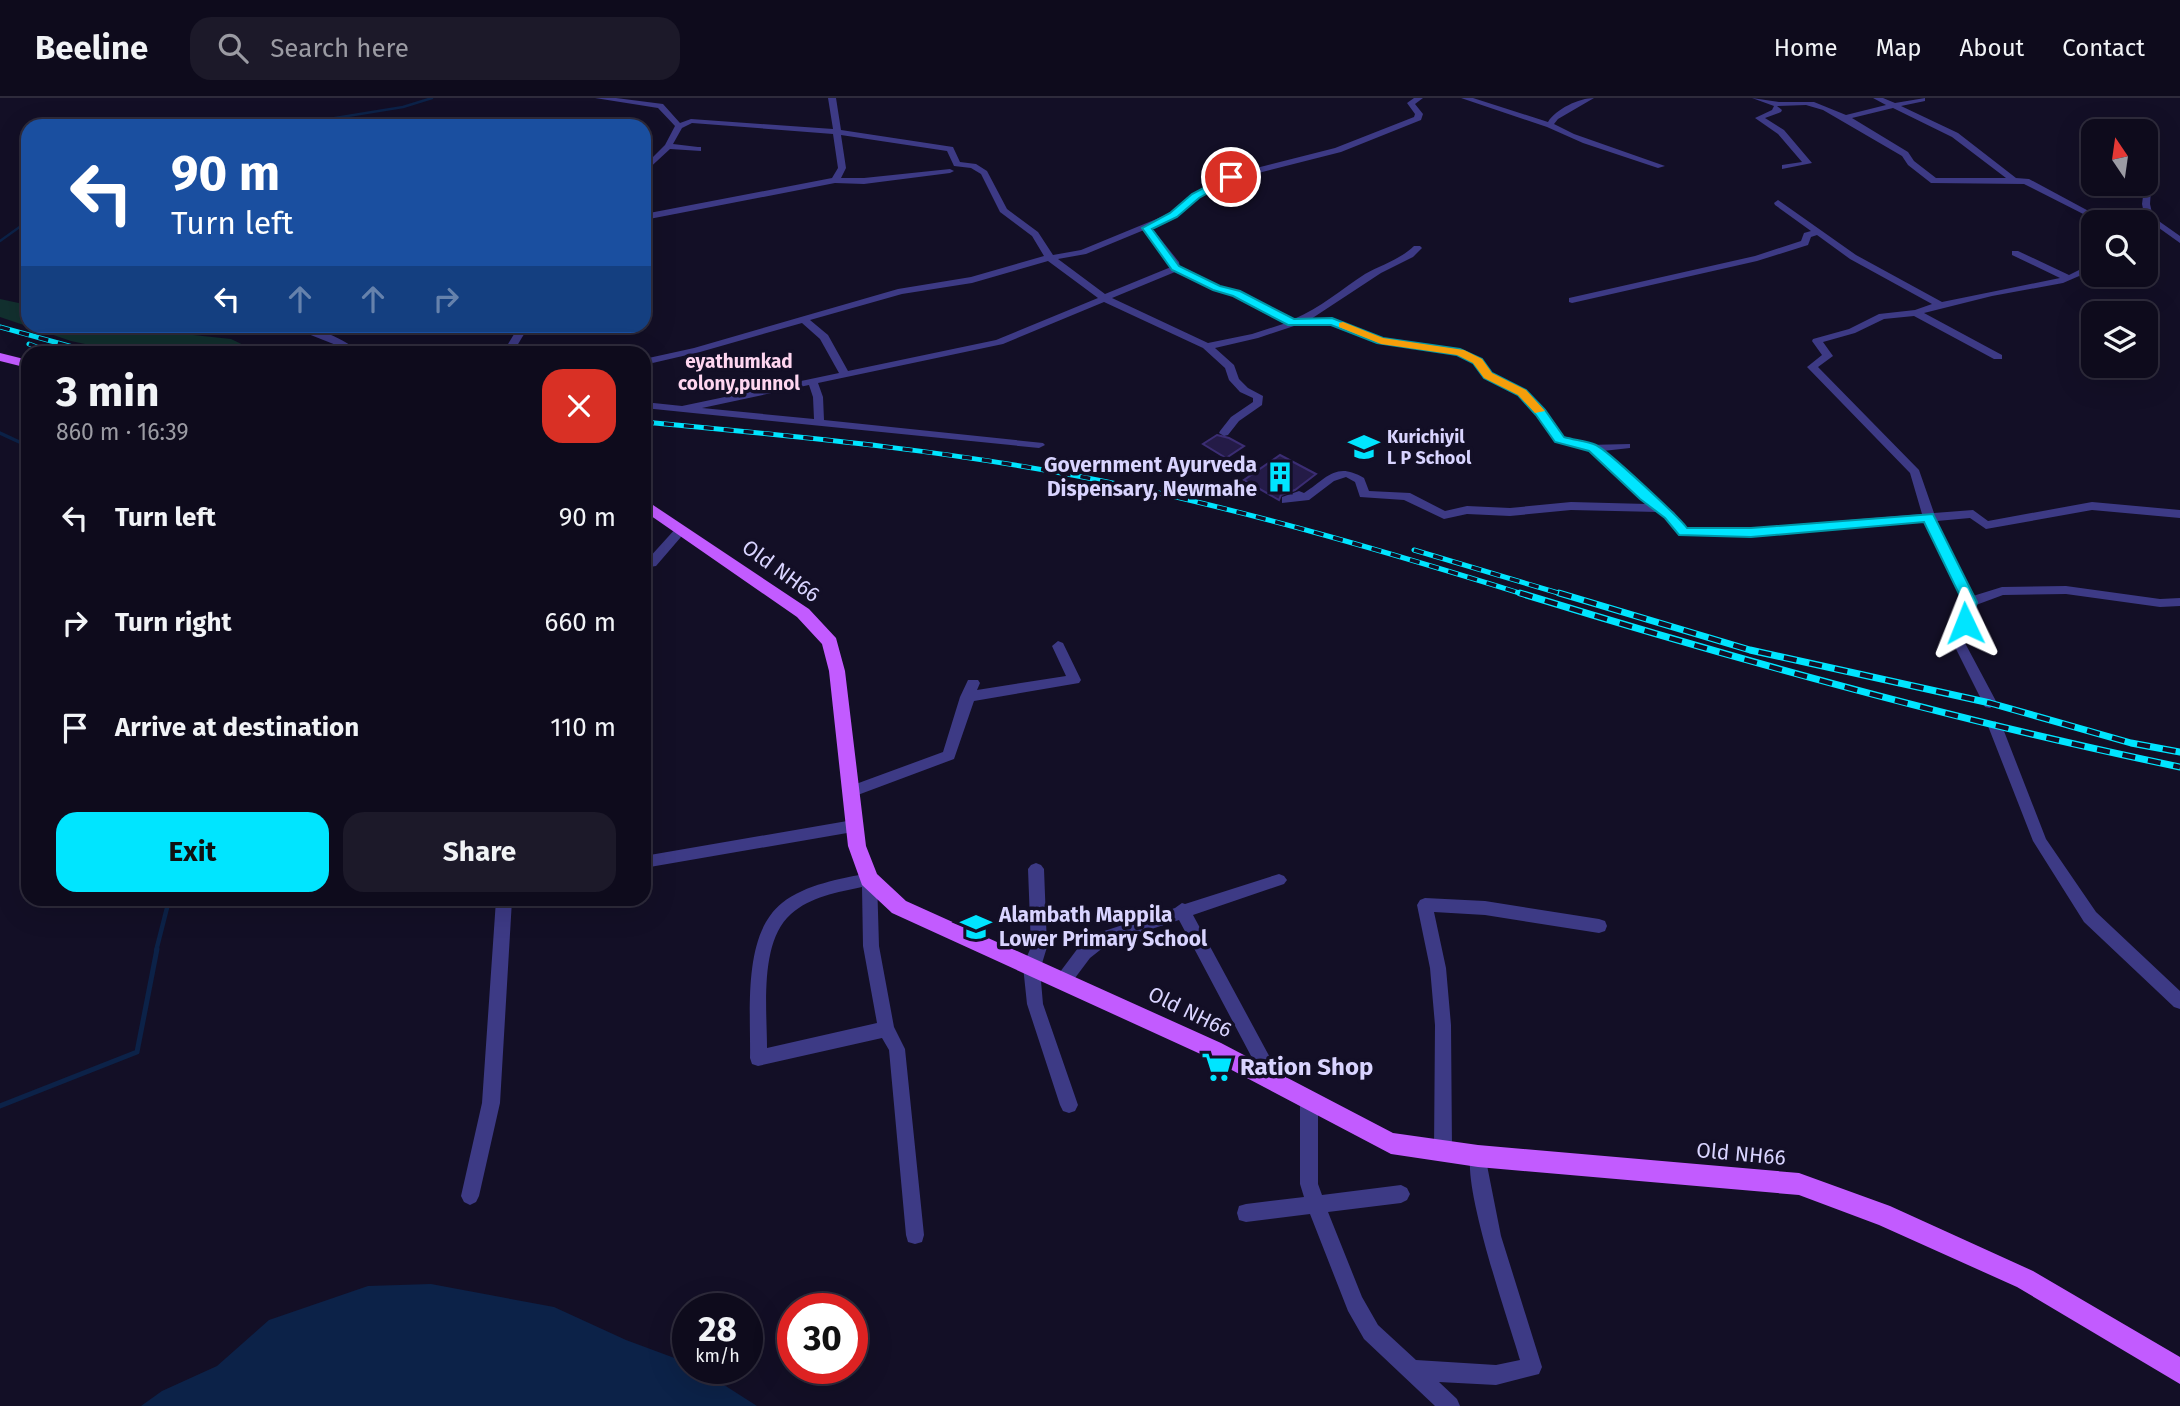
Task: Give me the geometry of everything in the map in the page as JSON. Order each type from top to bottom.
[{"type":"main road","points":[[0,357],[21,362]]},
{"type":"main road","name":"Old NH66","points":[[651,509],[803,613],[830,642],[837,671],[853,826],[869,879],[899,907],[1214,1050],[1391,1143],[1478,1156],[1799,1184],[1882,1214],[2025,1279],[2180,1371]]},
{"type":"street","points":[[599,98],[660,106],[679,126]]},
{"type":"street","points":[[832,98],[842,168],[835,180]]},
{"type":"street","points":[[651,360],[901,291],[972,280],[1050,258],[1083,252],[1174,215],[1196,196],[1231,177],[1338,150],[1418,118],[1419,114],[1410,103],[1419,98]]},
{"type":"street","points":[[1465,98],[1550,125],[1589,143],[1625,152],[1661,166]]},
{"type":"street","points":[[1550,125],[1555,117],[1590,98]]},
{"type":"street","points":[[1756,98],[1778,110],[1759,118],[1781,132],[1808,163],[1785,167]]},
{"type":"street","points":[[1877,98],[1955,135],[2013,180]]},
{"type":"street","points":[[1844,118],[1922,99]]},
{"type":"street","points":[[1770,105],[1804,103],[1844,118],[1905,154],[1934,181],[2026,181],[2082,210]]},
{"type":"street","points":[[651,164],[668,146],[679,126],[700,121],[837,132],[950,149],[957,164],[973,166],[984,173],[1003,210],[1035,234],[1050,258],[1104,298],[1207,346],[1230,367],[1234,380],[1244,390],[1258,396],[1258,403],[1235,419],[1224,433]]},
{"type":"street","points":[[668,146],[698,149]]},
{"type":"street","points":[[651,216],[835,180],[864,181],[950,170]]},
{"type":"street","points":[[2147,196],[2149,218],[2180,240]]},
{"type":"street","points":[[1778,203],[1853,257],[1940,305]]},
{"type":"street","points":[[1147,228],[1175,268],[1217,288],[1236,293],[1292,322],[1332,321],[1381,341],[1460,352],[1478,361],[1488,375],[1522,393],[1541,412],[1559,440],[1594,448],[1626,446]]},
{"type":"street","points":[[1572,300],[1757,258],[1805,243],[1807,235],[1819,232]]},
{"type":"street","points":[[1207,346],[1256,337],[1292,322],[1329,304],[1354,284],[1410,256],[1417,248]]},
{"type":"street","points":[[2015,253],[2068,278]]},
{"type":"street","points":[[685,408],[999,342],[1049,326],[1104,298],[1153,281],[1175,268]]},
{"type":"street","points":[[1990,703],[1959,643],[1970,602],[1929,517],[1914,472],[1812,368],[1828,356],[1817,341],[1852,331],[1882,316],[1916,313],[1998,292],[2026,290],[2081,272]]},
{"type":"street","points":[[1916,313],[1998,357]]},
{"type":"street","points":[[802,318],[824,337],[846,376]]},
{"type":"street","points":[[309,333],[339,346]]},
{"type":"street","points":[[813,383],[818,397],[819,422]]},
{"type":"street","points":[[651,406],[1039,445]]},
{"type":"street","points":[[1594,448],[1661,508],[1683,532],[1751,532],[1973,514],[1986,525],[2092,506],[2180,514]]},
{"type":"street","points":[[1286,500],[1299,495],[1305,497],[1317,491],[1330,477],[1348,473],[1360,480],[1364,494],[1406,496],[1444,515],[1467,510],[1521,512],[1571,506],[1661,508]]},
{"type":"street","points":[[651,563],[681,530]]},
{"type":"street","points":[[1970,602],[2002,590],[2066,590],[2160,603],[2180,602]]},
{"type":"street","points":[[850,792],[949,755],[970,690],[1074,680],[1058,646]]},
{"type":"street","points":[[1995,726],[2039,841],[2090,917],[2180,1002]]},
{"type":"street","points":[[651,861],[853,826]]},
{"type":"street","points":[[1036,869],[1038,947],[1032,967],[1035,1004],[1069,1105]]},
{"type":"street","points":[[886,1029],[758,1058],[763,947],[771,925],[785,909],[805,897],[869,879],[867,911],[871,946],[886,1029],[897,1049],[915,1236]]},
{"type":"street","points":[[1063,981],[1084,953],[1104,938],[1279,880]]},
{"type":"street","points":[[1443,1150],[1443,1025],[1438,968],[1425,905],[1496,909],[1599,926]]},
{"type":"street","points":[[470,1196],[491,1103],[504,906]]},
{"type":"street","points":[[1182,911],[1274,1082]]},
{"type":"street","points":[[1309,1102],[1309,1184],[1355,1304],[1371,1332],[1450,1406]]},
{"type":"street","points":[[1414,1370],[1496,1375],[1532,1367],[1493,1240],[1480,1187],[1478,1156]]},
{"type":"street","points":[[1245,1213],[1401,1194]]},
{"type":"green space","points":[[0,299],[21,304],[21,324],[0,317]]},
{"type":"green space","points":[[47,333],[175,333],[231,339],[246,346],[94,346]]},
{"type":"water","points":[[431,1284],[554,1307],[626,1340],[672,1357],[672,1384],[723,1384],[757,1406],[141,1406],[162,1391],[217,1366],[269,1320],[368,1286]]},
{"type":"building","points":[[1217,435],[1244,446],[1226,458],[1203,444]]},
{"type":"building","name":"Government Ayurveda Dispensary, Newmahe","points":[[1280,455],[1316,474],[1295,490],[1281,495],[1279,500],[1244,480]]},
{"type":"waterway","points":[[329,119],[403,107],[432,98]]},
{"type":"waterway","points":[[0,241],[21,226]]},
{"type":"waterway","points":[[0,433],[21,443]]},
{"type":"waterway","points":[[156,951],[167,906]]},
{"type":"waterway","points":[[0,1106],[137,1052],[157,949]]},
{"type":"railway","points":[[0,327],[21,333]]},
{"type":"railway","points":[[22,333],[69,346]]},
{"type":"railway","points":[[29,344],[34,346]]},
{"type":"railway","points":[[651,423],[887,447],[1067,474],[1278,522],[1526,595]]},
{"type":"railway","points":[[1414,550],[1565,595]]},
{"type":"railway","points":[[1520,593],[1848,688],[2013,730],[2180,767]]},
{"type":"railway","points":[[1559,593],[1750,650],[1990,703],[2131,743],[2180,752]]},
{"type":"slow traffic","points":[[1343,325],[1381,341],[1460,352],[1478,361],[1488,375],[1522,393],[1539,411]]},
{"type":"place","name":"Kurichiyil L P School","points":[[1364,447]]},
{"type":"place","name":"Government Ayurveda Dispensary, Newmahe","points":[[1280,477]]},
{"type":"place","name":"Alambath Mappila Lower Primary School","points":[[976,927]]},
{"type":"place","name":"Ration Shop","points":[[1217,1067]]},
{"type":"district","name":"eyathumkad colony,punnol","points":[[739,372]]},
{"type":"route","points":[[1231,177],[1196,196],[1174,215],[1147,228],[1176,264],[1175,268],[1217,288],[1236,293],[1254,305],[1292,322],[1332,321],[1381,341],[1460,352],[1478,361],[1488,375],[1522,393],[1541,412],[1559,440],[1594,448],[1644,496],[1670,515],[1683,532],[1751,532],[1929,517],[1970,602],[1965,623]]}]
